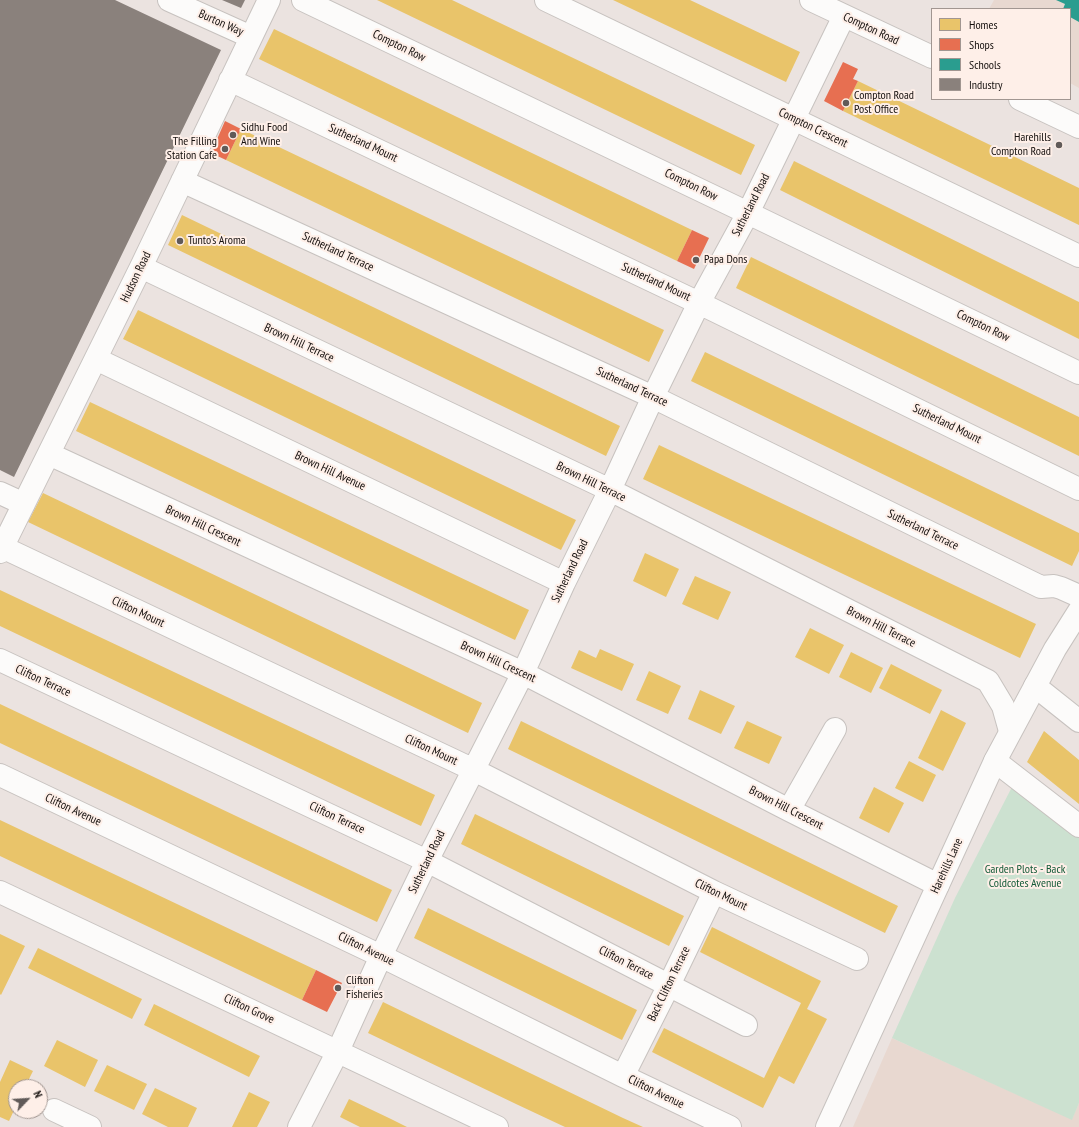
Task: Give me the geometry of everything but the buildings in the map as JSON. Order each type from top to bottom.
[{"type":"street","name":"Burton Way","points":[[169,0],[251,37]]},
{"type":"street","name":"Hudson Road","points":[[1,550],[141,267],[269,0]]},
{"type":"street","name":"Compton Row","points":[[303,0],[1079,373]]},
{"type":"street","name":"Compton Crescent","points":[[546,0],[1079,256]]},
{"type":"street","name":"Compton Road","points":[[811,0],[931,57]]},
{"type":"street","name":"Sutherland Road","points":[[299,1127],[338,1051],[381,956],[427,861],[523,673],[564,583],[699,303],[748,213],[844,16]]},
{"type":"street","name":"Sutherland Mount","points":[[230,80],[699,303],[1079,489]]},
{"type":"street","points":[[1022,100],[1079,127]]},
{"type":"street","name":"Sutherland Terrace","points":[[182,181],[653,397],[1041,587],[1054,586],[1079,596]]},
{"type":"street","name":"Brown Hill Terrace","points":[[141,267],[610,490],[988,681],[1003,706],[1010,731]]},
{"type":"street","name":"Brown Hill Avenue","points":[[96,359],[564,583]]},
{"type":"street","name":"Brown Hill Crescent","points":[[49,454],[523,673],[789,810],[938,884]]},
{"type":"street","points":[[0,493],[24,504]]},
{"type":"street","name":"Clifton Mount","points":[[1,550],[474,770],[714,892],[857,959]]},
{"type":"street","name":"Harehills Lane","points":[[827,1127],[995,761],[1055,649],[1079,611]]},
{"type":"street","name":"Clifton Terrace","points":[[0,660],[427,861],[746,1025]]},
{"type":"street","points":[[1035,686],[1079,721]]},
{"type":"street","points":[[789,810],[835,730]]},
{"type":"street","points":[[995,761],[1079,826]]},
{"type":"street","name":"Clifton Avenue","points":[[0,775],[381,956],[623,1076],[730,1127]]},
{"type":"street","name":"Clifton Grove","points":[[0,892],[497,1127]]},
{"type":"street","name":"Back Clifton Terrace","points":[[623,1076],[714,892]]},
{"type":"street","points":[[54,1110],[90,1127]]},
{"type":"shaded area","points":[[994,0],[1079,0],[1079,88],[1071,84],[1071,8],[990,8]]},
{"type":"shaded area","points":[[892,1038],[1072,1119],[1079,1103],[1079,1127],[853,1127]]},
{"type":"green space","name":"Garden Plots - Back Coldcotes Avenue","points":[[1014,783],[1079,834],[1079,1103],[1072,1120],[892,1038],[955,898]]},
{"type":"place","name":"Compton Road Post Office","points":[[846,103]]},
{"type":"place","name":"Sidhu Food And Wine","points":[[233,135]]},
{"type":"place","name":"Harehills Compton Road","points":[[1059,145]]},
{"type":"place","name":"The Filling Station Cafe","points":[[225,149]]},
{"type":"place","name":"Tunto's Aroma","points":[[180,241]]},
{"type":"place","name":"Papa Dons","points":[[696,260]]},
{"type":"place","name":"Clifton Fisheries","points":[[338,988]]}]
